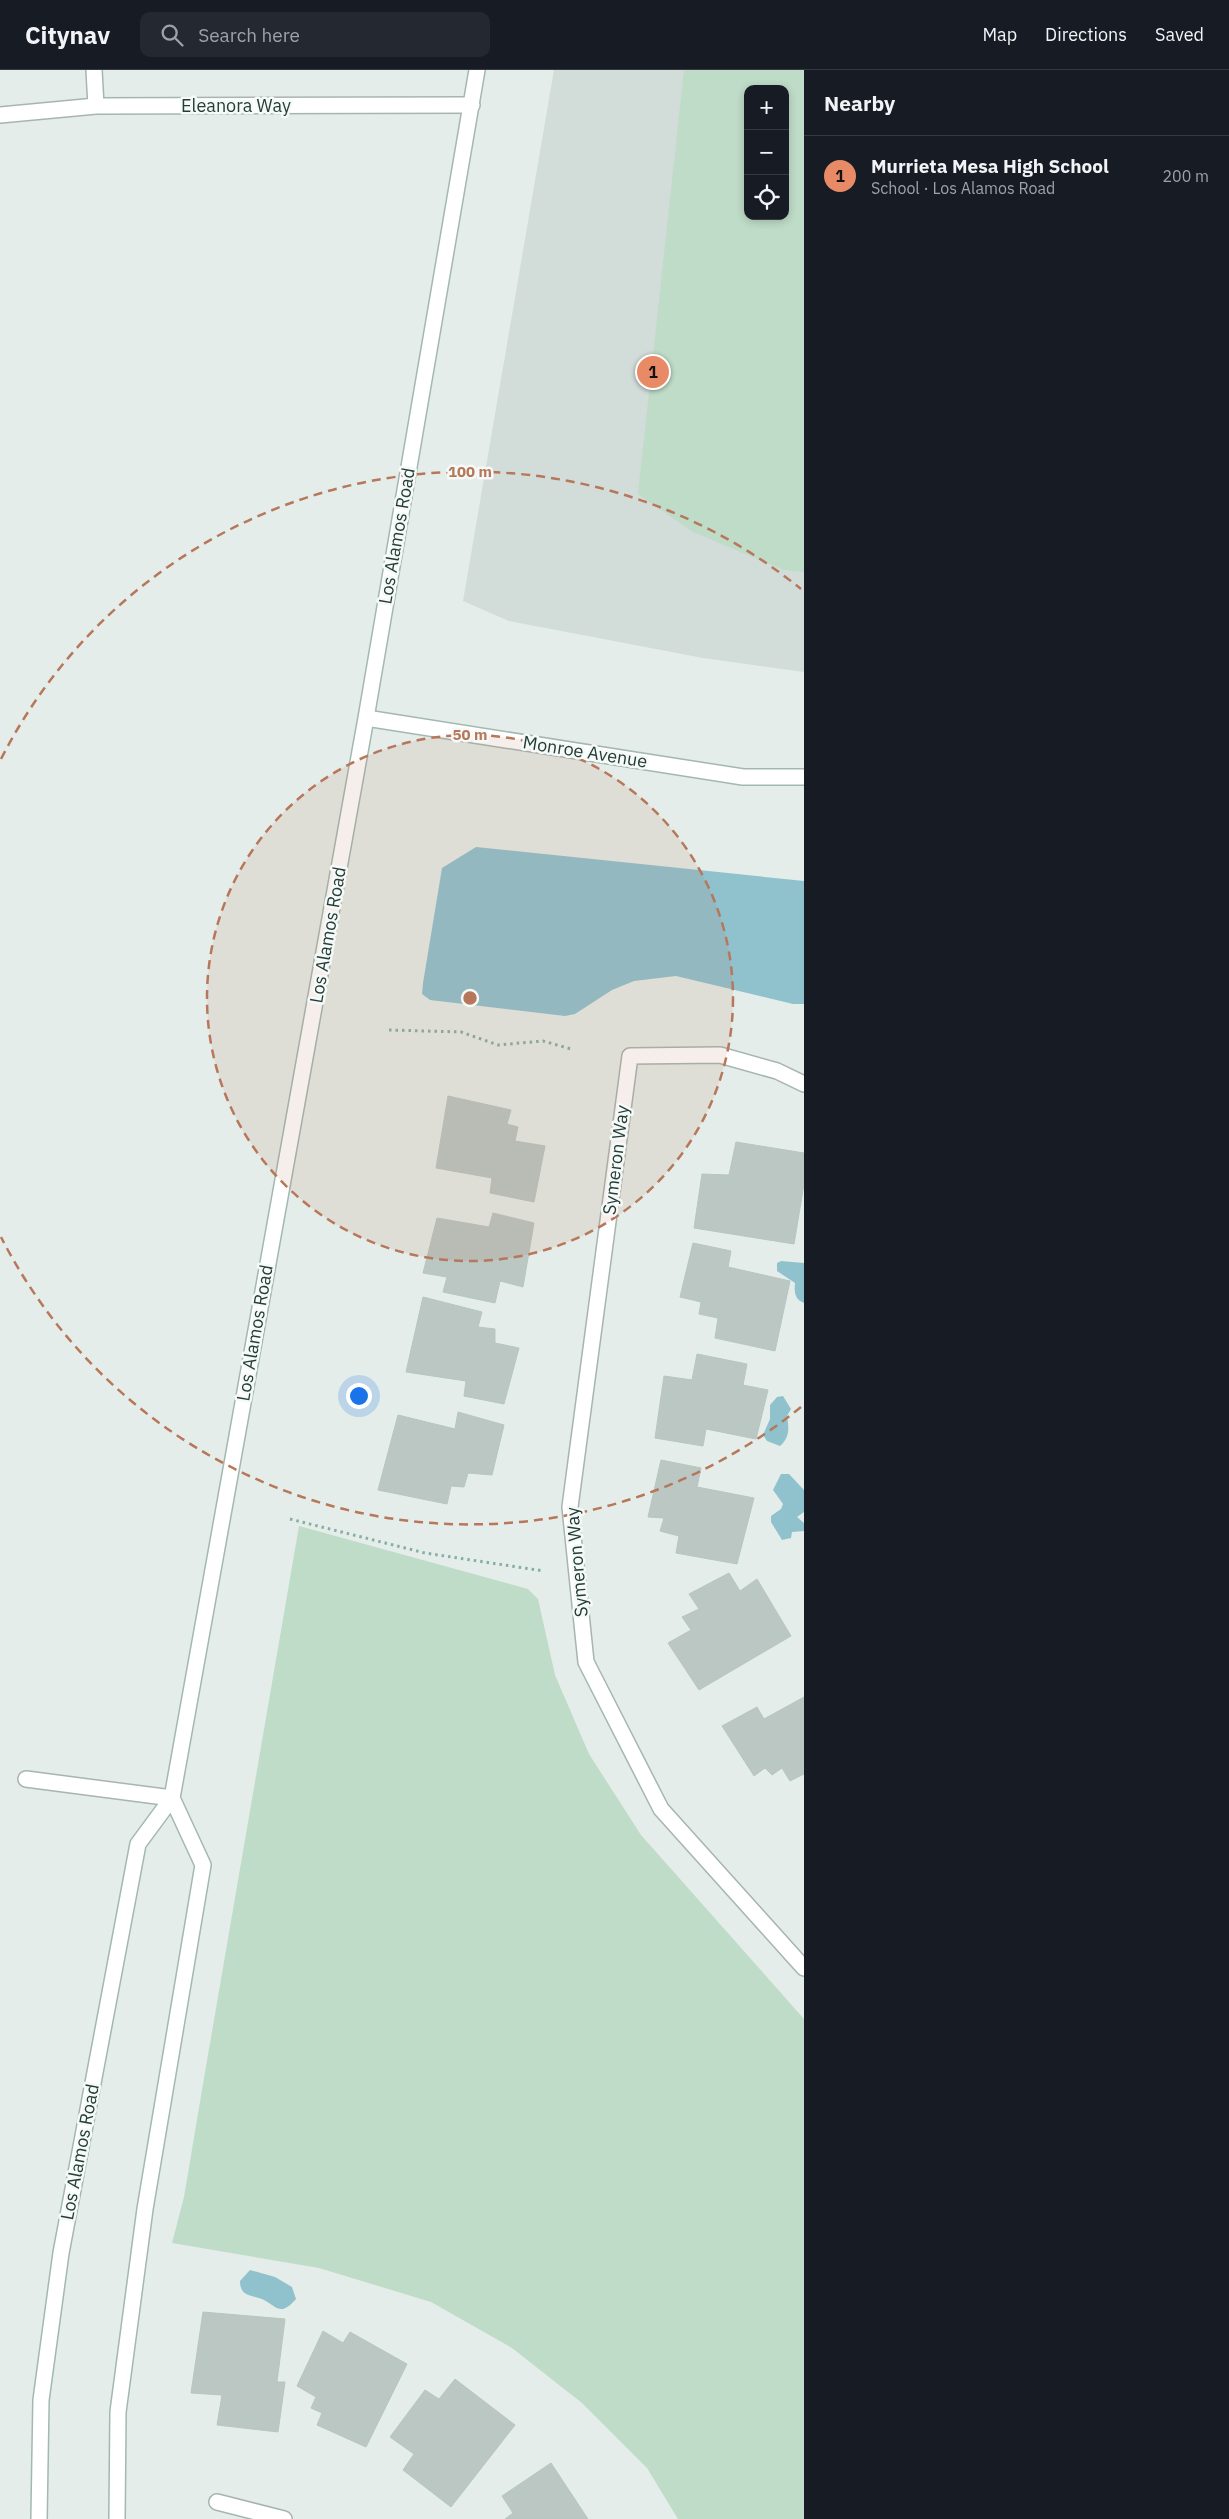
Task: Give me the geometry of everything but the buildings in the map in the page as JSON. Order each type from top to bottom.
[{"type":"main road","points":[[94,70],[96,106]]},
{"type":"main road","name":"Los Alamos Road","points":[[39,2519],[41,2400],[61,2254],[138,1844],[172,1798],[366,718],[477,70]]},
{"type":"main road","name":"Eleanora Way","points":[[0,115],[96,106],[472,105]]},
{"type":"main road","name":"Monroe Avenue","points":[[366,718],[743,777],[804,777]]},
{"type":"main road","name":"Symeron Way","points":[[804,1084],[777,1071],[720,1055],[630,1056],[570,1507],[586,1662],[661,1809],[804,1968]]},
{"type":"main road","points":[[26,1779],[172,1798],[203,1865],[145,2209],[119,2402],[117,2519]]},
{"type":"main road","points":[[217,2502],[284,2519]]},
{"type":"path","points":[[389,1030],[461,1032],[498,1045],[543,1041],[571,1049]]},
{"type":"path","points":[[290,1519],[425,1553],[544,1570]]},
{"type":"shaded area","points":[[554,70],[804,70],[804,672],[703,658],[509,621],[463,601]]},
{"type":"green space","points":[[684,70],[804,70],[804,572],[784,570],[693,532],[638,494]]},
{"type":"green space","points":[[299,1526],[528,1589],[538,1599],[555,1675],[589,1754],[641,1835],[804,2019],[804,2519],[678,2519],[647,2468],[582,2403],[512,2348],[431,2302],[319,2268],[172,2243],[184,2197]]},
{"type":"water","points":[[476,847],[804,881],[804,1004],[793,1004],[676,976],[634,981],[612,990],[575,1014],[565,1016],[430,1000],[422,994],[423,983],[442,868]]},
{"type":"water","points":[[781,1261],[804,1263],[804,1303],[796,1295],[795,1283],[777,1271],[777,1263]]},
{"type":"water","points":[[783,1396],[791,1409],[787,1416],[787,1436],[780,1446],[767,1441],[763,1435],[770,1419],[770,1405],[777,1397]]},
{"type":"water","points":[[781,1474],[789,1474],[804,1490],[804,1512],[797,1517],[804,1523],[804,1531],[792,1532],[791,1538],[782,1540],[771,1522],[771,1516],[781,1509],[783,1504],[773,1490]]},
{"type":"water","points":[[250,2270],[275,2277],[292,2287],[296,2299],[286,2308],[279,2309],[262,2299],[244,2293],[240,2281]]},
{"type":"place","name":"Murrieta Mesa High School","points":[[653,372]]}]
